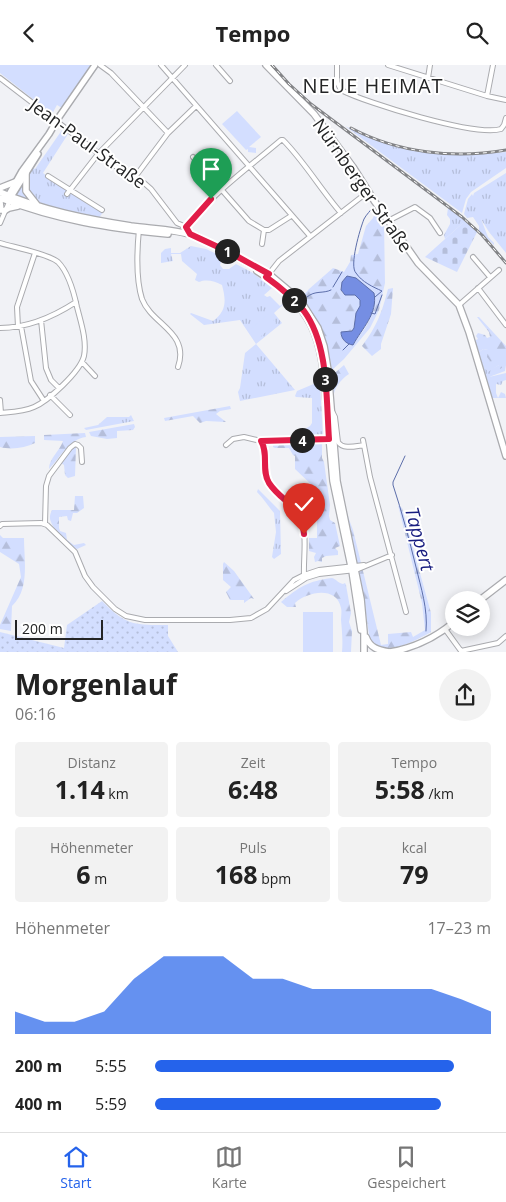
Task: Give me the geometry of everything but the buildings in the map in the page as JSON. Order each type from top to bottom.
[{"type":"main road","points":[[6,199],[26,173],[56,122],[95,65]]},
{"type":"main road","name":"Nürnberger Straße","points":[[266,65],[314,114],[420,265],[459,305],[469,332],[506,456]]},
{"type":"main road","points":[[2,212],[15,182],[44,143]]},
{"type":"main road","points":[[26,173],[26,191],[39,206]]},
{"type":"main road","points":[[15,182],[0,190],[6,199],[21,206],[72,221],[190,234],[224,249],[267,276],[300,300],[314,319],[322,336],[337,481],[354,568],[363,652]]},
{"type":"main road","points":[[6,199],[81,217],[195,239],[267,276]]},
{"type":"main road","points":[[2,212],[14,206],[21,206]]},
{"type":"main road","points":[[327,379],[329,439],[335,495],[362,599],[363,652]]},
{"type":"main road","points":[[490,593],[506,581]]},
{"type":"main road","points":[[364,632],[370,645],[389,652],[413,647],[445,629]]},
{"type":"street","points":[[100,65],[111,73],[168,133]]},
{"type":"street","points":[[161,65],[310,236]]},
{"type":"street","points":[[68,192],[98,153],[185,65]]},
{"type":"street","points":[[216,65],[230,81]]},
{"type":"street","points":[[337,65],[337,85],[341,90],[411,114],[468,129],[484,131],[503,128],[506,118]]},
{"type":"street","points":[[388,65],[487,96],[506,100]]},
{"type":"street","points":[[428,78],[430,65]]},
{"type":"street","points":[[487,96],[493,65]]},
{"type":"street","name":"Jean-Paul-Straße","points":[[0,78],[115,166],[151,189],[177,223],[186,227],[190,234]]},
{"type":"street","points":[[135,177],[168,133],[196,106]]},
{"type":"street","points":[[186,227],[202,207],[248,165],[281,140],[283,140],[341,213]]},
{"type":"street","points":[[193,157],[249,221],[264,229],[274,228],[291,216]]},
{"type":"street","points":[[48,176],[68,192],[102,210]]},
{"type":"street","points":[[267,276],[279,261],[369,191]]},
{"type":"street","points":[[388,221],[413,207],[417,207],[430,218],[440,233]]},
{"type":"street","points":[[0,223],[2,212]]},
{"type":"street","points":[[139,229],[139,278],[142,298],[146,308],[170,331],[179,343],[178,367]]},
{"type":"street","points":[[262,244],[264,229]]},
{"type":"street","points":[[0,243],[50,257],[59,264],[65,272],[76,302],[85,341],[84,356],[78,369],[44,401],[33,408],[0,413],[0,401]]},
{"type":"street","points":[[35,253],[18,307],[31,381],[44,401]]},
{"type":"street","points":[[472,257],[490,277]]},
{"type":"street","points":[[459,305],[499,270]]},
{"type":"street","points":[[478,288],[506,325]]},
{"type":"street","points":[[0,327],[20,327],[62,311],[76,302]]},
{"type":"street","points":[[41,320],[46,368],[52,380],[59,388]]},
{"type":"street","points":[[82,362],[95,376]]},
{"type":"street","points":[[50,395],[70,415]]},
{"type":"street","points":[[331,409],[335,417],[340,445],[343,447],[364,445]]},
{"type":"street","points":[[226,445],[238,438],[250,438],[261,441],[329,439]]},
{"type":"street","points":[[363,440],[406,612]]},
{"type":"street","points":[[261,441],[265,448],[266,471],[269,483],[298,512],[302,521],[305,576]]},
{"type":"street","points":[[45,525],[46,486],[52,471],[75,444],[81,448],[82,462]]},
{"type":"street","points":[[0,525],[45,525],[75,552],[93,587],[115,609],[126,616],[145,620],[241,620],[251,618],[260,614],[312,571]]},
{"type":"street","points":[[305,576],[354,568],[392,555]]},
{"type":"street","points":[[304,567],[312,571],[354,568]]},
{"type":"street","points":[[450,636],[461,651],[498,643],[506,636]]},
{"type":"green space","points":[[0,65],[93,65],[62,108],[57,105],[52,114],[0,73]]},
{"type":"green space","points":[[237,111],[261,137],[249,147],[256,148],[256,153],[248,152],[248,149],[246,150],[222,124]]},
{"type":"green space","points":[[345,126],[379,141],[415,151],[459,155],[506,152],[506,168],[471,192],[466,199],[462,213]]},
{"type":"green space","points":[[62,130],[68,134],[43,173],[67,191],[103,212],[99,218],[14,196],[32,167],[35,169]]},
{"type":"green space","points":[[506,173],[506,253],[481,219],[488,237],[494,245],[479,231],[479,226],[473,217],[467,218],[464,214],[468,199],[472,194],[473,196],[474,193]]},
{"type":"green space","points":[[448,208],[461,217],[477,232],[476,234],[463,223],[445,239],[444,235],[450,224],[450,219],[447,215]]},
{"type":"green space","points":[[376,210],[384,222],[385,283],[379,310],[370,328],[344,359],[332,370],[327,346],[318,324],[306,305],[289,287],[303,296],[333,268],[344,272],[350,262],[351,255],[358,254],[366,226],[373,218]],"holes":[[[343,280],[362,284],[374,293],[374,307],[365,329],[349,344],[343,340],[341,332],[352,332],[360,302],[354,295],[342,293]]]},
{"type":"green space","points":[[464,222],[476,234],[457,272],[425,257]]},
{"type":"green space","points":[[191,246],[206,249],[221,256],[220,265],[223,269],[229,269],[236,264],[253,273],[272,288],[264,295],[270,296],[280,306],[286,302],[274,313],[282,323],[256,344],[240,320],[204,325],[190,314],[213,321],[221,313],[225,300],[222,285],[216,282],[199,282],[195,280],[197,274],[182,261],[181,254],[171,254],[173,261],[161,263],[161,253],[165,249],[171,248],[171,253],[180,253]]},
{"type":"green space","points":[[393,288],[391,314],[381,349],[372,356],[362,346],[378,319],[388,289]]},
{"type":"green space","points":[[268,314],[276,323],[259,338],[251,329]]},
{"type":"green space","points":[[477,317],[506,346],[506,365],[500,369],[499,365],[488,372],[486,369],[484,370],[483,367],[490,361],[487,357],[488,350],[483,349],[478,353],[474,341],[478,339],[476,336],[478,333],[485,335],[487,338],[490,337],[489,332]]},
{"type":"green space","points":[[256,344],[295,390],[240,401],[238,392],[245,353]]},
{"type":"green space","points":[[483,349],[488,350],[490,361],[486,369],[488,371],[499,365],[506,365],[505,371],[489,377],[506,373],[506,380],[501,385],[496,384],[498,398],[490,398],[478,353]]},
{"type":"green space","points":[[344,365],[349,374],[338,385],[333,399],[336,453],[345,505],[353,530],[381,645],[388,644],[388,634],[411,632],[413,637],[425,630],[422,603],[398,505],[402,508],[431,613],[431,632],[407,644],[393,648],[380,647],[370,641],[363,594],[340,494],[336,467],[330,377]]},
{"type":"green space","points":[[316,383],[320,384],[323,436],[308,437],[306,436],[305,429],[312,423],[312,398],[295,396],[297,391]]},
{"type":"green space","points":[[501,392],[505,394],[506,398],[498,398]]},
{"type":"green space","points":[[230,406],[231,409],[220,411],[216,414],[226,422],[206,421],[200,423],[193,416],[165,421],[164,418]]},
{"type":"green space","points":[[131,415],[134,421],[86,430],[84,428],[98,425],[107,417],[129,417]]},
{"type":"green space","points":[[134,424],[133,430],[117,431],[117,438],[107,439],[91,436],[89,432]]},
{"type":"green space","points":[[85,433],[86,437],[80,438],[70,445],[49,469],[51,461],[63,441],[44,440],[44,435]]},
{"type":"green space","points":[[35,436],[35,443],[27,446],[0,447],[0,437]]},
{"type":"green space","points":[[301,441],[308,449],[311,448],[312,443],[322,442],[322,458],[330,505],[329,516],[330,520],[335,523],[340,546],[335,548],[338,551],[338,555],[326,556],[322,558],[322,562],[315,562],[314,557],[316,553],[309,551],[309,538],[317,538],[317,514],[309,505],[314,501],[314,498],[309,493],[315,488],[295,469],[295,456],[289,448],[273,447],[273,442]]},
{"type":"green space","points":[[76,447],[75,476],[68,478],[65,475],[64,465],[61,463],[73,448]]},
{"type":"green space","points":[[258,489],[280,511],[281,554],[274,559],[272,557],[276,532],[274,513],[257,492]]},
{"type":"green space","points":[[75,496],[83,496],[84,508],[77,513],[73,513],[71,521],[68,520],[67,516],[59,517],[59,528],[60,531],[66,533],[67,540],[74,545],[84,543],[86,545],[77,549],[58,534],[50,521],[52,510],[74,510]]},
{"type":"green space","points":[[0,535],[3,538],[24,538],[24,583],[18,599],[12,606],[11,631],[0,629],[0,625],[21,577],[19,564],[0,552]]},
{"type":"green space","points":[[224,562],[234,571],[254,599],[251,598],[244,603],[244,600],[230,600],[226,592],[231,587],[223,580]]},
{"type":"green space","points":[[332,578],[346,585],[351,613],[349,622],[352,631],[351,652],[342,652],[341,609],[334,596],[321,593],[307,596],[295,603],[296,607],[287,607],[281,602],[304,585]]},
{"type":"green space","points":[[102,601],[125,620],[147,625],[168,625],[168,636],[178,652],[0,652],[0,632],[64,648],[67,625]]},
{"type":"green space","points":[[303,612],[333,612],[333,652],[303,652]]},
{"type":"water","points":[[347,276],[356,278],[374,293],[375,301],[368,320],[353,345],[344,341],[341,332],[352,331],[354,328],[360,300],[355,295],[345,295],[341,290],[342,282]]},
{"type":"waterway","name":"Tappert","points":[[374,206],[362,224],[356,247],[354,269],[361,279],[382,291],[375,297]]},
{"type":"waterway","points":[[333,287],[342,272]]},
{"type":"waterway","points":[[307,297],[331,290]]},
{"type":"waterway","name":"Tappert","points":[[371,313],[375,314],[382,295]]},
{"type":"waterway","points":[[343,350],[349,344]]},
{"type":"waterway","name":"Tappert","points":[[405,456],[393,485],[422,591],[426,615],[426,631]]},
{"type":"railway","points":[[272,65],[311,104],[462,217],[482,235],[506,263]]},
{"type":"railway","points":[[351,128],[388,143],[427,152],[466,154],[506,150]]},
{"type":"district","name":"NEUE HEIMAT","points":[[373,85]]},
{"type":"route","points":[[211,199],[186,227],[190,234],[231,253],[269,274],[266,277],[290,296],[303,310],[314,329],[320,346],[323,358],[329,439],[261,441],[265,448],[266,471],[269,483],[298,512],[304,534]]}]
